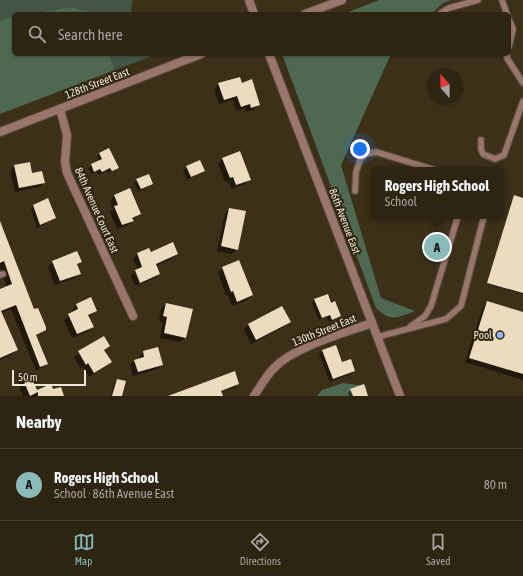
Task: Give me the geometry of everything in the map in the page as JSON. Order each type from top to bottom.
[{"type":"street","points":[[249,0],[253,12]]},
{"type":"street","points":[[310,12],[342,0]]},
{"type":"street","name":"128th Street East","points":[[0,132],[196,56]]},
{"type":"street","name":"86th Avenue East","points":[[270,56],[400,396]]},
{"type":"street","name":"84th Avenue Court East","points":[[60,109],[67,135],[65,162],[67,173],[133,316]]},
{"type":"street","name":"130th Street East","points":[[254,396],[271,371],[283,360],[299,351],[372,322]]},
{"type":"lane","points":[[442,12],[449,8],[478,0]]},
{"type":"lane","points":[[502,0],[506,12]]},
{"type":"lane","points":[[511,24],[513,29],[511,38]]},
{"type":"lane","points":[[508,56],[507,58],[523,83]]},
{"type":"lane","points":[[481,140],[480,149],[483,154],[495,159],[504,155],[523,101]]},
{"type":"lane","points":[[355,191],[356,172],[360,160],[366,154],[376,152],[425,167]]},
{"type":"lane","points":[[408,329],[425,316],[431,306],[457,219]]},
{"type":"lane","points":[[377,337],[446,319],[461,306],[483,219]]},
{"type":"green space","points":[[0,0],[133,0],[131,9],[132,12],[90,12],[69,7],[40,12],[12,12],[12,17],[0,20]]},
{"type":"green space","points":[[379,0],[452,0],[443,3],[433,12],[348,12]]},
{"type":"green space","points":[[69,7],[90,12],[40,12]]},
{"type":"green space","points":[[12,17],[12,56],[110,56],[115,70],[0,114],[0,20]]},
{"type":"green space","points":[[110,56],[150,56],[150,57],[115,70]]},
{"type":"green space","points":[[283,56],[390,56],[341,165],[381,298],[415,311],[399,317],[390,317],[376,308]]},
{"type":"green space","points":[[343,383],[366,386],[367,396],[317,396],[322,390]]},
{"type":"building","points":[[240,77],[242,83],[252,79],[260,105],[251,108],[250,104],[241,107],[237,96],[224,100],[218,83]]},
{"type":"building","points":[[109,148],[119,168],[112,171],[110,168],[102,172],[100,169],[94,172],[91,164],[102,159],[99,153]]},
{"type":"building","points":[[240,151],[251,180],[236,185],[233,177],[230,178],[222,158]]},
{"type":"building","points":[[200,160],[205,171],[191,177],[186,166]]},
{"type":"building","points":[[30,162],[32,173],[42,171],[45,183],[19,188],[14,165]]},
{"type":"building","points":[[149,174],[153,184],[141,189],[136,179]]},
{"type":"building","points":[[130,188],[141,214],[132,218],[134,221],[122,225],[114,206],[118,205],[114,195]]},
{"type":"building","points":[[514,195],[523,198],[523,293],[487,283]]},
{"type":"building","points":[[48,198],[56,218],[40,225],[33,205]]},
{"type":"building","points":[[229,208],[246,211],[238,250],[221,246]]},
{"type":"building","points":[[0,221],[34,309],[38,308],[46,327],[46,330],[36,335],[48,364],[40,367],[16,305],[1,311],[18,350],[0,358],[0,289],[12,284],[4,261],[0,263]]},
{"type":"building","points":[[173,242],[178,254],[156,264],[160,274],[140,283],[135,270],[142,267],[137,253],[149,248],[151,252]]},
{"type":"building","points":[[77,251],[82,262],[77,264],[81,274],[60,281],[52,261]]},
{"type":"building","points":[[239,260],[253,295],[237,302],[233,291],[231,292],[222,267]]},
{"type":"building","points":[[328,294],[331,303],[335,301],[341,316],[332,320],[330,315],[322,318],[314,299]]},
{"type":"building","points":[[91,297],[97,311],[88,315],[94,327],[77,334],[68,314],[78,309],[76,304]]},
{"type":"building","name":"Pool","points":[[487,301],[523,312],[523,374],[469,358]]},
{"type":"building","points":[[166,303],[193,309],[186,338],[164,333],[167,317],[163,316]]},
{"type":"building","points":[[282,306],[291,322],[256,340],[248,324]]},
{"type":"building","points":[[104,336],[110,346],[104,350],[112,362],[94,373],[88,363],[86,365],[78,351]]},
{"type":"building","points":[[336,345],[342,362],[351,359],[355,371],[333,379],[322,350]]},
{"type":"building","points":[[158,347],[163,365],[138,372],[134,360],[144,357],[143,351]]},
{"type":"building","points":[[235,371],[239,384],[221,391],[223,396],[168,396]]},
{"type":"building","points":[[30,374],[37,390],[51,384],[53,389],[61,387],[64,396],[38,396],[38,392],[30,396],[22,377]]},
{"type":"building","points":[[117,379],[126,381],[122,396],[112,396]]},
{"type":"building","points":[[364,384],[368,396],[353,396],[350,389]]},
{"type":"place","name":"Rogers High School","points":[[437,247]]},
{"type":"place","name":"Pool","points":[[500,335]]}]
